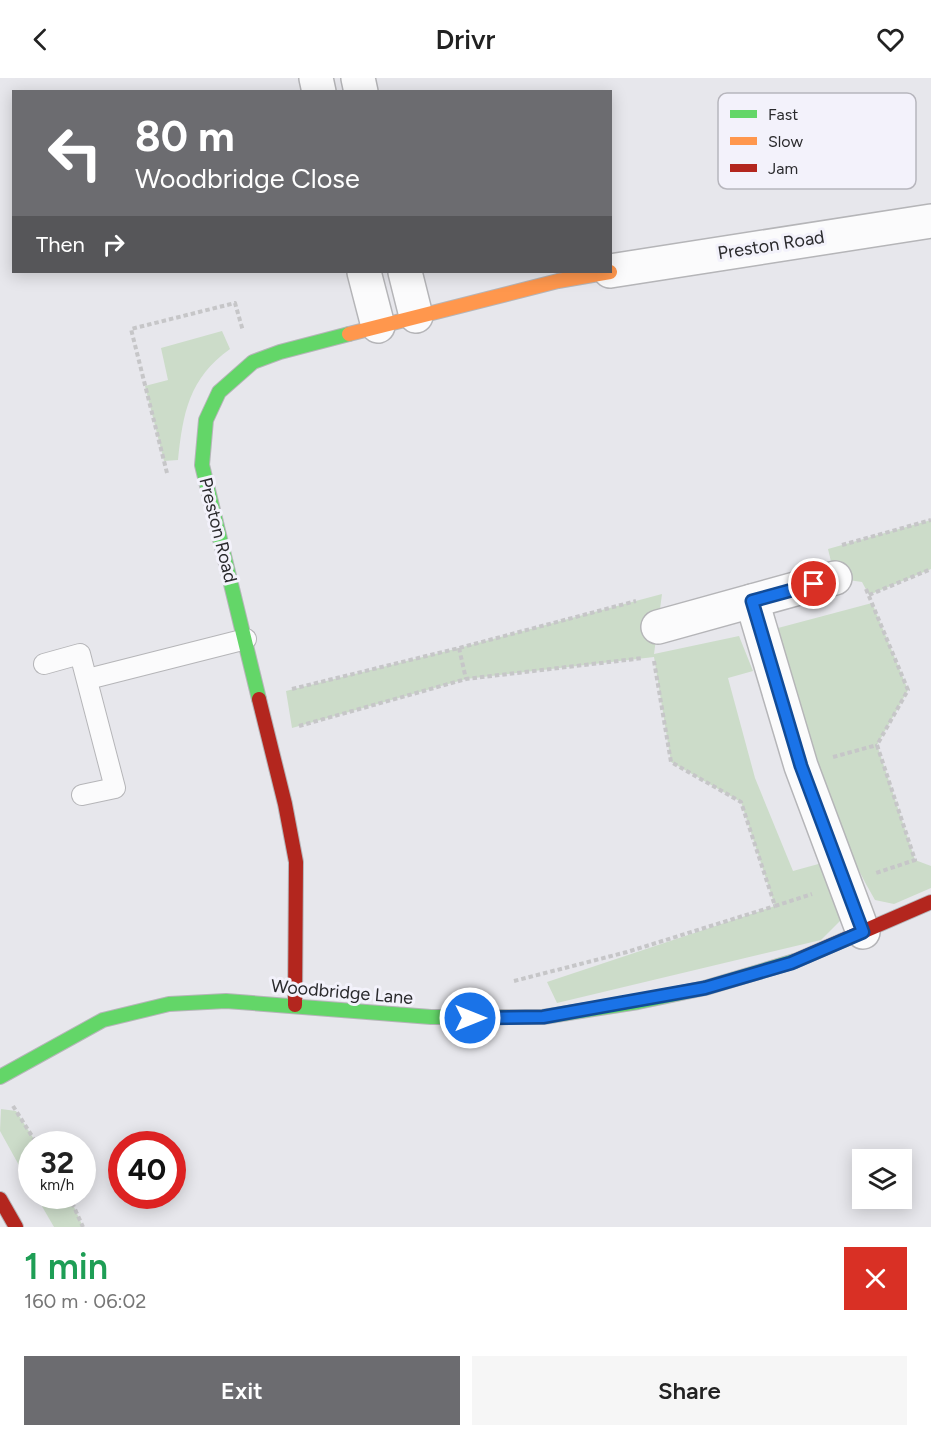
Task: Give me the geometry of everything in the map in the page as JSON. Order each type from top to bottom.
[{"type":"street","name":"Preston Road","points":[[612,271],[931,220]]},
{"type":"street","points":[[364,273],[378,326]]},
{"type":"street","points":[[405,273],[416,316]]},
{"type":"street","name":"Preston Road","points":[[295,1005],[296,862],[269,734],[202,465],[206,420],[219,392],[253,362],[280,352],[416,316],[600,273]]},
{"type":"street","points":[[658,627],[835,578]]},
{"type":"street","points":[[752,601],[801,766],[863,932]]},
{"type":"street","name":"Woodbridge Lane","points":[[0,1077],[103,1020],[169,1004],[226,1001],[431,1017],[543,1017],[705,988],[791,963],[931,902]]},
{"type":"street","points":[[0,1199],[16,1227]]},
{"type":"lane","points":[[88,680],[246,639]]},
{"type":"lane","points":[[44,663],[80,654],[88,680],[115,788],[82,795]]},
{"type":"path","points":[[204,472],[168,479],[131,329],[235,303],[253,362]]},
{"type":"path","points":[[869,595],[931,569]]},
{"type":"path","points":[[260,697],[640,600]]},
{"type":"path","points":[[269,734],[466,679],[653,657],[658,627]]},
{"type":"path","points":[[459,648],[466,679]]},
{"type":"path","points":[[801,766],[877,744]]},
{"type":"path","points":[[510,982],[605,958],[775,906]]},
{"type":"path","points":[[11,1102],[29,1131]]},
{"type":"path","points":[[75,1209],[83,1227]]},
{"type":"green space","points":[[222,331],[230,349],[205,372],[190,398],[182,427],[178,460],[164,461],[145,386],[168,380],[161,348]]},
{"type":"green space","points":[[931,520],[931,569],[869,595],[862,582],[835,578],[828,549]]},
{"type":"green space","points":[[662,594],[654,654],[739,636],[753,671],[728,678],[755,778],[793,871],[822,863],[841,920],[821,940],[557,1003],[547,982],[775,906],[741,802],[671,762],[654,657],[466,679],[292,728],[286,691]]},
{"type":"green space","points":[[872,603],[908,690],[877,745],[915,860],[931,866],[931,888],[894,904],[875,900],[842,835],[805,733],[778,628]]},
{"type":"green space","points":[[1,1109],[16,1111],[29,1131],[18,1131],[18,1164],[0,1131]]},
{"type":"green space","points":[[44,1209],[75,1209],[83,1227],[54,1227]]},
{"type":"traffic: fast","points":[[259,699],[202,465],[206,420],[219,392],[253,362],[280,352],[349,334]]},
{"type":"traffic: fast","points":[[0,1077],[103,1020],[169,1004],[226,1001],[431,1017],[543,1017],[638,1002],[705,988],[795,961]]},
{"type":"traffic: slow","points":[[349,334],[558,281],[604,273]]},
{"type":"traffic: jam","points":[[259,699],[285,804],[296,862],[295,1005]]},
{"type":"traffic: jam","points":[[795,961],[931,902]]},
{"type":"traffic: jam","points":[[0,1199],[16,1227]]},
{"type":"route","points":[[470,1018],[543,1017],[638,1002],[705,988],[791,963],[863,932],[801,766],[752,601],[814,584]]}]
